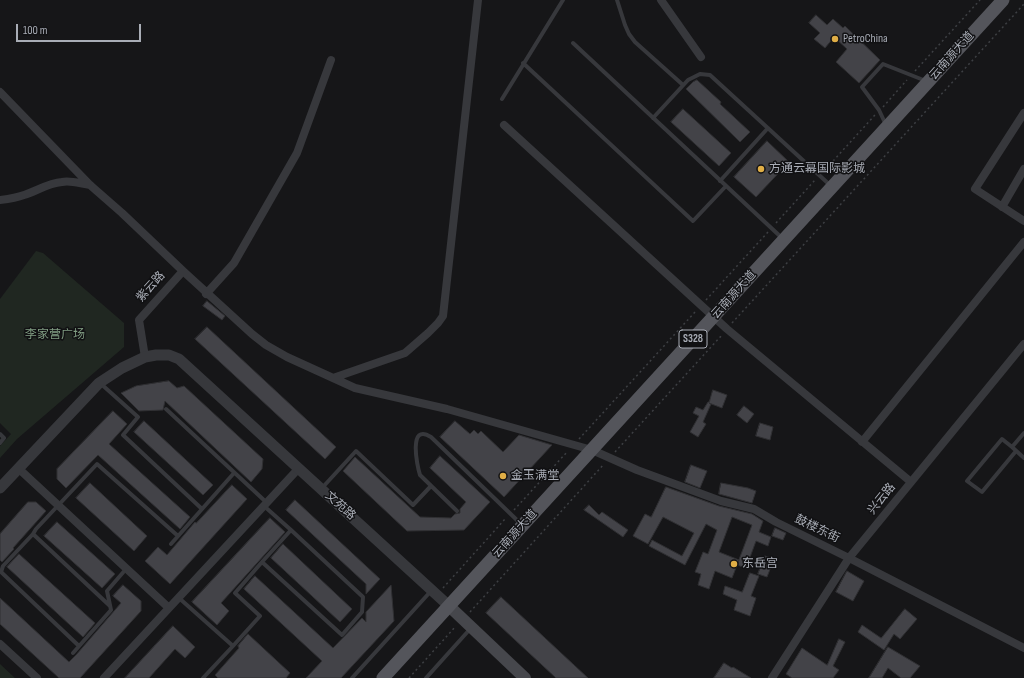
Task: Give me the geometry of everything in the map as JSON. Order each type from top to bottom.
[{"type":"main road","name":"云南源大道","points":[[383,678],[1003,0]]},
{"type":"main road","name":"文苑路","points":[[449,606],[525,678]]},
{"type":"street","points":[[333,378],[404,353],[428,333],[443,316],[478,0]]},
{"type":"street","points":[[661,0],[701,57]]},
{"type":"street","points":[[206,294],[234,263],[297,153],[331,60]]},
{"type":"street","points":[[0,92],[90,185],[122,213],[182,271]]},
{"type":"street","points":[[1024,113],[975,190],[1024,221]]},
{"type":"street","points":[[504,125],[713,317],[911,482]]},
{"type":"street","points":[[1002,207],[1024,169]]},
{"type":"street","points":[[0,200],[20,197],[44,186],[62,182],[90,185]]},
{"type":"street","points":[[862,442],[1024,242]]},
{"type":"street","name":"紫云路","points":[[144,357],[139,320],[182,271],[206,294],[266,345],[287,357],[355,388],[447,409],[574,445]]},
{"type":"street","name":"兴云路","points":[[774,677],[849,558],[1024,344]]},
{"type":"street","name":"文苑路","points":[[144,357],[170,355],[179,359],[449,606]]},
{"type":"street","points":[[0,488],[99,383],[122,368],[144,357]]},
{"type":"street","name":"鼓楼东街","points":[[574,445],[592,450],[637,470],[721,501],[754,509],[776,522],[1024,648]]},
{"type":"street","points":[[18,468],[169,608]]},
{"type":"street","points":[[104,678],[299,468]]},
{"type":"street","points":[[0,644],[37,678]]},
{"type":"lane","points":[[502,99],[563,0]]},
{"type":"lane","points":[[617,0],[629,34],[635,42],[683,85]]},
{"type":"lane","points":[[573,43],[784,240]]},
{"type":"lane","points":[[523,63],[693,221],[726,186]]},
{"type":"lane","points":[[887,127],[879,110],[862,87],[883,64],[928,82]]},
{"type":"lane","points":[[653,118],[688,80],[695,76],[704,74],[710,75],[832,187]]},
{"type":"lane","points":[[720,180],[768,128]]},
{"type":"lane","points":[[99,383],[138,417],[123,435],[202,509]]},
{"type":"lane","points":[[166,409],[234,473],[291,530],[363,597],[362,612],[342,635],[262,562]]},
{"type":"lane","points":[[1012,447],[1024,433]]},
{"type":"lane","points":[[0,434],[4,438],[0,443]]},
{"type":"lane","points":[[457,511],[420,475],[415,444],[422,434],[426,434],[431,437],[523,525]]},
{"type":"lane","points":[[1016,451],[982,492],[967,481],[1002,439],[1012,447],[1024,458]]},
{"type":"lane","points":[[321,489],[356,451],[413,505],[431,486]]},
{"type":"lane","points":[[79,646],[1,572],[2,566],[97,464],[178,536]]},
{"type":"lane","points":[[171,544],[234,473]]},
{"type":"lane","points":[[203,678],[260,616],[235,593],[291,530]]},
{"type":"lane","points":[[33,534],[110,606]]},
{"type":"lane","points":[[73,653],[111,610],[107,591],[126,569]]},
{"type":"lane","points":[[352,678],[435,592]]},
{"type":"lane","points":[[179,598],[233,646]]},
{"type":"lane","points":[[426,678],[472,628]]},
{"type":"path","points":[[435,592],[511,514],[980,0]]},
{"type":"path","points":[[409,678],[1024,4]]},
{"type":"green space","name":"李家营广场","points":[[36,251],[43,253],[124,323],[124,347],[17,439],[0,458],[0,446],[11,434],[0,423],[0,299]]},
{"type":"green space","points":[[0,664],[15,678],[0,678]]},
{"type":"building","points":[[816,15],[827,25],[833,19],[843,28],[845,26],[880,60],[859,83],[836,62],[847,49],[834,37],[825,48],[814,39],[820,33],[809,23]]},
{"type":"building","points":[[697,80],[750,132],[740,142],[686,89]]},
{"type":"building","points":[[683,109],[731,153],[719,166],[671,122]]},
{"type":"building","name":"方通云幕国际影城","points":[[767,141],[789,162],[756,197],[734,177]]},
{"type":"building","points":[[207,301],[225,316],[222,320],[203,306]]},
{"type":"building","points":[[207,327],[336,447],[325,459],[195,339]]},
{"type":"building","points":[[169,381],[177,388],[184,386],[263,459],[262,469],[251,482],[165,401],[163,410],[139,411],[121,393],[136,386]]},
{"type":"building","points":[[713,390],[727,395],[722,408],[709,403],[711,404],[703,422],[706,424],[698,437],[690,432],[699,416],[693,413],[696,407],[703,410],[709,402]]},
{"type":"building","points":[[744,406],[754,414],[747,423],[737,415]]},
{"type":"building","points":[[113,411],[127,424],[109,444],[190,517],[180,529],[98,455],[66,488],[57,479],[57,469]]},
{"type":"building","points":[[144,421],[213,485],[203,495],[134,432]]},
{"type":"building","name":"金玉满堂","points":[[455,421],[470,434],[474,430],[478,434],[481,431],[503,452],[519,435],[552,445],[504,497],[440,437]]},
{"type":"building","points":[[760,423],[773,427],[770,440],[756,436]]},
{"type":"building","points":[[440,456],[490,502],[464,530],[407,531],[343,471],[355,457],[420,517],[451,518],[455,514],[460,513],[460,509],[466,502],[430,468]]},
{"type":"building","points":[[691,465],[707,471],[700,488],[685,482]]},
{"type":"building","points":[[90,483],[147,536],[134,551],[76,498]]},
{"type":"building","points":[[721,483],[756,491],[752,503],[719,494]]},
{"type":"building","points":[[232,485],[247,499],[170,584],[145,561],[158,547],[167,555],[195,522],[196,523]]},
{"type":"building","points":[[666,487],[719,506],[752,514],[763,521],[759,532],[771,537],[768,546],[756,541],[746,568],[737,565],[732,578],[715,571],[709,589],[698,585],[701,574],[695,572],[703,552],[708,554],[717,530],[706,524],[685,565],[649,546],[652,540],[682,556],[694,533],[663,517],[648,544],[633,536],[645,514],[651,517]],"holes":[[[732,517],[752,525],[739,560],[719,552]]]},
{"type":"building","points":[[295,500],[380,579],[366,594],[366,584],[286,510]]},
{"type":"building","points":[[28,502],[36,502],[46,511],[2,562],[0,560],[0,534]]},
{"type":"building","points":[[589,505],[599,515],[602,512],[628,530],[623,537],[584,510]]},
{"type":"building","points":[[270,518],[285,532],[221,603],[229,611],[217,625],[192,602]]},
{"type":"building","points":[[57,522],[115,574],[102,588],[44,536]]},
{"type":"building","points":[[775,528],[786,533],[783,540],[772,536]]},
{"type":"building","points":[[283,544],[352,609],[340,622],[271,558]]},
{"type":"building","points":[[19,554],[95,623],[83,637],[7,567]]},
{"type":"building","points":[[765,556],[774,559],[767,577],[758,574]]},
{"type":"building","points":[[847,571],[864,581],[853,601],[836,592]]},
{"type":"building","points":[[750,573],[759,576],[751,596],[756,598],[750,616],[734,610],[737,600],[723,594],[725,586],[742,592]]},
{"type":"building","points":[[255,576],[333,648],[362,618],[366,622],[366,612],[391,585],[394,621],[341,678],[306,678],[322,661],[244,589]]},
{"type":"building","points":[[123,585],[141,601],[141,611],[80,678],[59,678],[0,624],[0,598],[69,662],[121,603],[113,596]]},
{"type":"building","points":[[501,597],[588,678],[556,678],[486,613]]},
{"type":"building","points":[[905,609],[917,619],[900,639],[894,634],[884,650],[858,632],[862,625],[881,638]]},
{"type":"building","points":[[173,626],[195,647],[185,658],[175,649],[149,678],[125,678]]},
{"type":"building","points":[[248,634],[290,673],[286,678],[218,678],[215,675],[239,648],[238,646]]},
{"type":"building","points":[[839,639],[845,642],[833,666],[839,670],[833,678],[792,678],[786,674],[802,648],[827,665]]},
{"type":"building","points":[[888,647],[920,666],[910,678],[901,678],[888,668],[882,678],[869,678]]},
{"type":"building","points":[[724,663],[732,668],[733,667],[751,678],[714,678]]},
{"type":"place","name":"PetroChina","points":[[835,39]]},
{"type":"place","name":"方通云幕国际影城","points":[[761,169]]},
{"type":"place","name":"金玉满堂","points":[[503,476]]},
{"type":"place","name":"东岳宫","points":[[734,564]]}]
